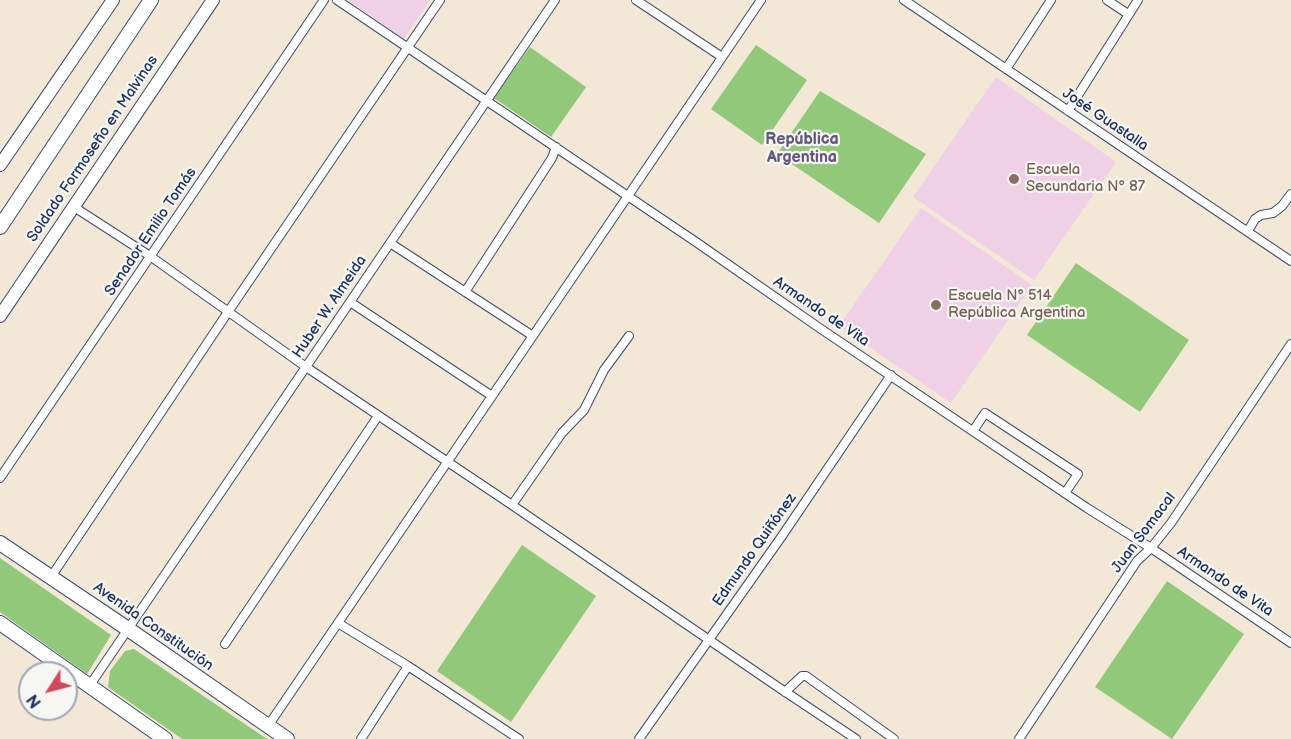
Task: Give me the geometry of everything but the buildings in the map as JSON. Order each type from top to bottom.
[{"type":"main road","points":[[2,159],[113,0]]},
{"type":"main road","points":[[0,227],[151,0]]},
{"type":"main road","name":"Soldado Formoseño en Malvinas","points":[[0,316],[213,0]]},
{"type":"main road","name":"Avenida Constitución","points":[[0,543],[287,739]]},
{"type":"main road","points":[[0,623],[165,739]]},
{"type":"street","name":"Senador Emilio Tomás","points":[[0,478],[324,0]]},
{"type":"street","name":"Armando de Vita","points":[[337,0],[973,431],[1291,643]]},
{"type":"street","points":[[51,577],[440,0]]},
{"type":"street","name":"Huber W. Almeida","points":[[90,685],[555,0]]},
{"type":"street","points":[[636,0],[722,57]]},
{"type":"street","points":[[268,726],[761,0]]},
{"type":"street","name":"José Guastalla","points":[[904,0],[1291,261]]},
{"type":"street","points":[[1006,69],[1051,0]]},
{"type":"street","points":[[1107,0],[1128,14]]},
{"type":"street","points":[[1068,111],[1138,0]]},
{"type":"street","points":[[465,292],[552,159],[556,147]]},
{"type":"street","points":[[1248,231],[1255,219],[1261,215],[1273,213],[1291,194]]},
{"type":"street","points":[[74,207],[150,256],[306,367],[856,739]]},
{"type":"street","points":[[390,243],[533,336]]},
{"type":"street","points":[[350,302],[492,396]]},
{"type":"street","points":[[512,505],[562,433],[584,410],[604,370],[629,336]]},
{"type":"street","name":"Juan Somacal","points":[[1019,739],[1137,561],[1171,523],[1291,344]]},
{"type":"street","name":"Edmundo Quiñónez","points":[[639,739],[891,375]]},
{"type":"street","points":[[973,431],[985,413],[1078,474],[1065,493]]},
{"type":"street","points":[[225,644],[378,416]]},
{"type":"street","points":[[338,622],[519,739]]},
{"type":"street","points":[[361,739],[408,666]]},
{"type":"street","points":[[785,692],[802,676],[806,676],[894,739]]},
{"type":"shaded area","points":[[348,0],[430,0],[404,39]]},
{"type":"shaded area","name":"Escuela Secundaria Nº 87","points":[[996,77],[1116,162],[1034,280],[913,197]]},
{"type":"shaded area","name":"Escuela Nº 514 República Argentina","points":[[921,208],[1032,285],[951,403],[839,326]]},
{"type":"green space","points":[[756,45],[807,80],[762,145],[711,109]]},
{"type":"green space","points":[[530,47],[586,87],[551,137],[494,98]]},
{"type":"green space","points":[[820,91],[926,154],[879,223],[777,154]]},
{"type":"green space","points":[[1076,263],[1189,340],[1140,412],[1027,335]]},
{"type":"green space","points":[[522,545],[596,596],[511,722],[437,671]]},
{"type":"green space","points":[[0,558],[111,635],[87,674],[78,668],[78,661],[69,661],[0,612]]},
{"type":"green space","points":[[1167,581],[1244,634],[1172,739],[1095,687]]},
{"type":"green space","points":[[134,649],[267,739],[182,739],[108,687],[110,671],[125,651]]},
{"type":"place","name":"Escuela Secundaria Nº 87","points":[[1014,179]]},
{"type":"place","name":"Escuela Nº 514 República Argentina","points":[[936,305]]},
{"type":"district","name":"República Argentina","points":[[802,149]]}]
